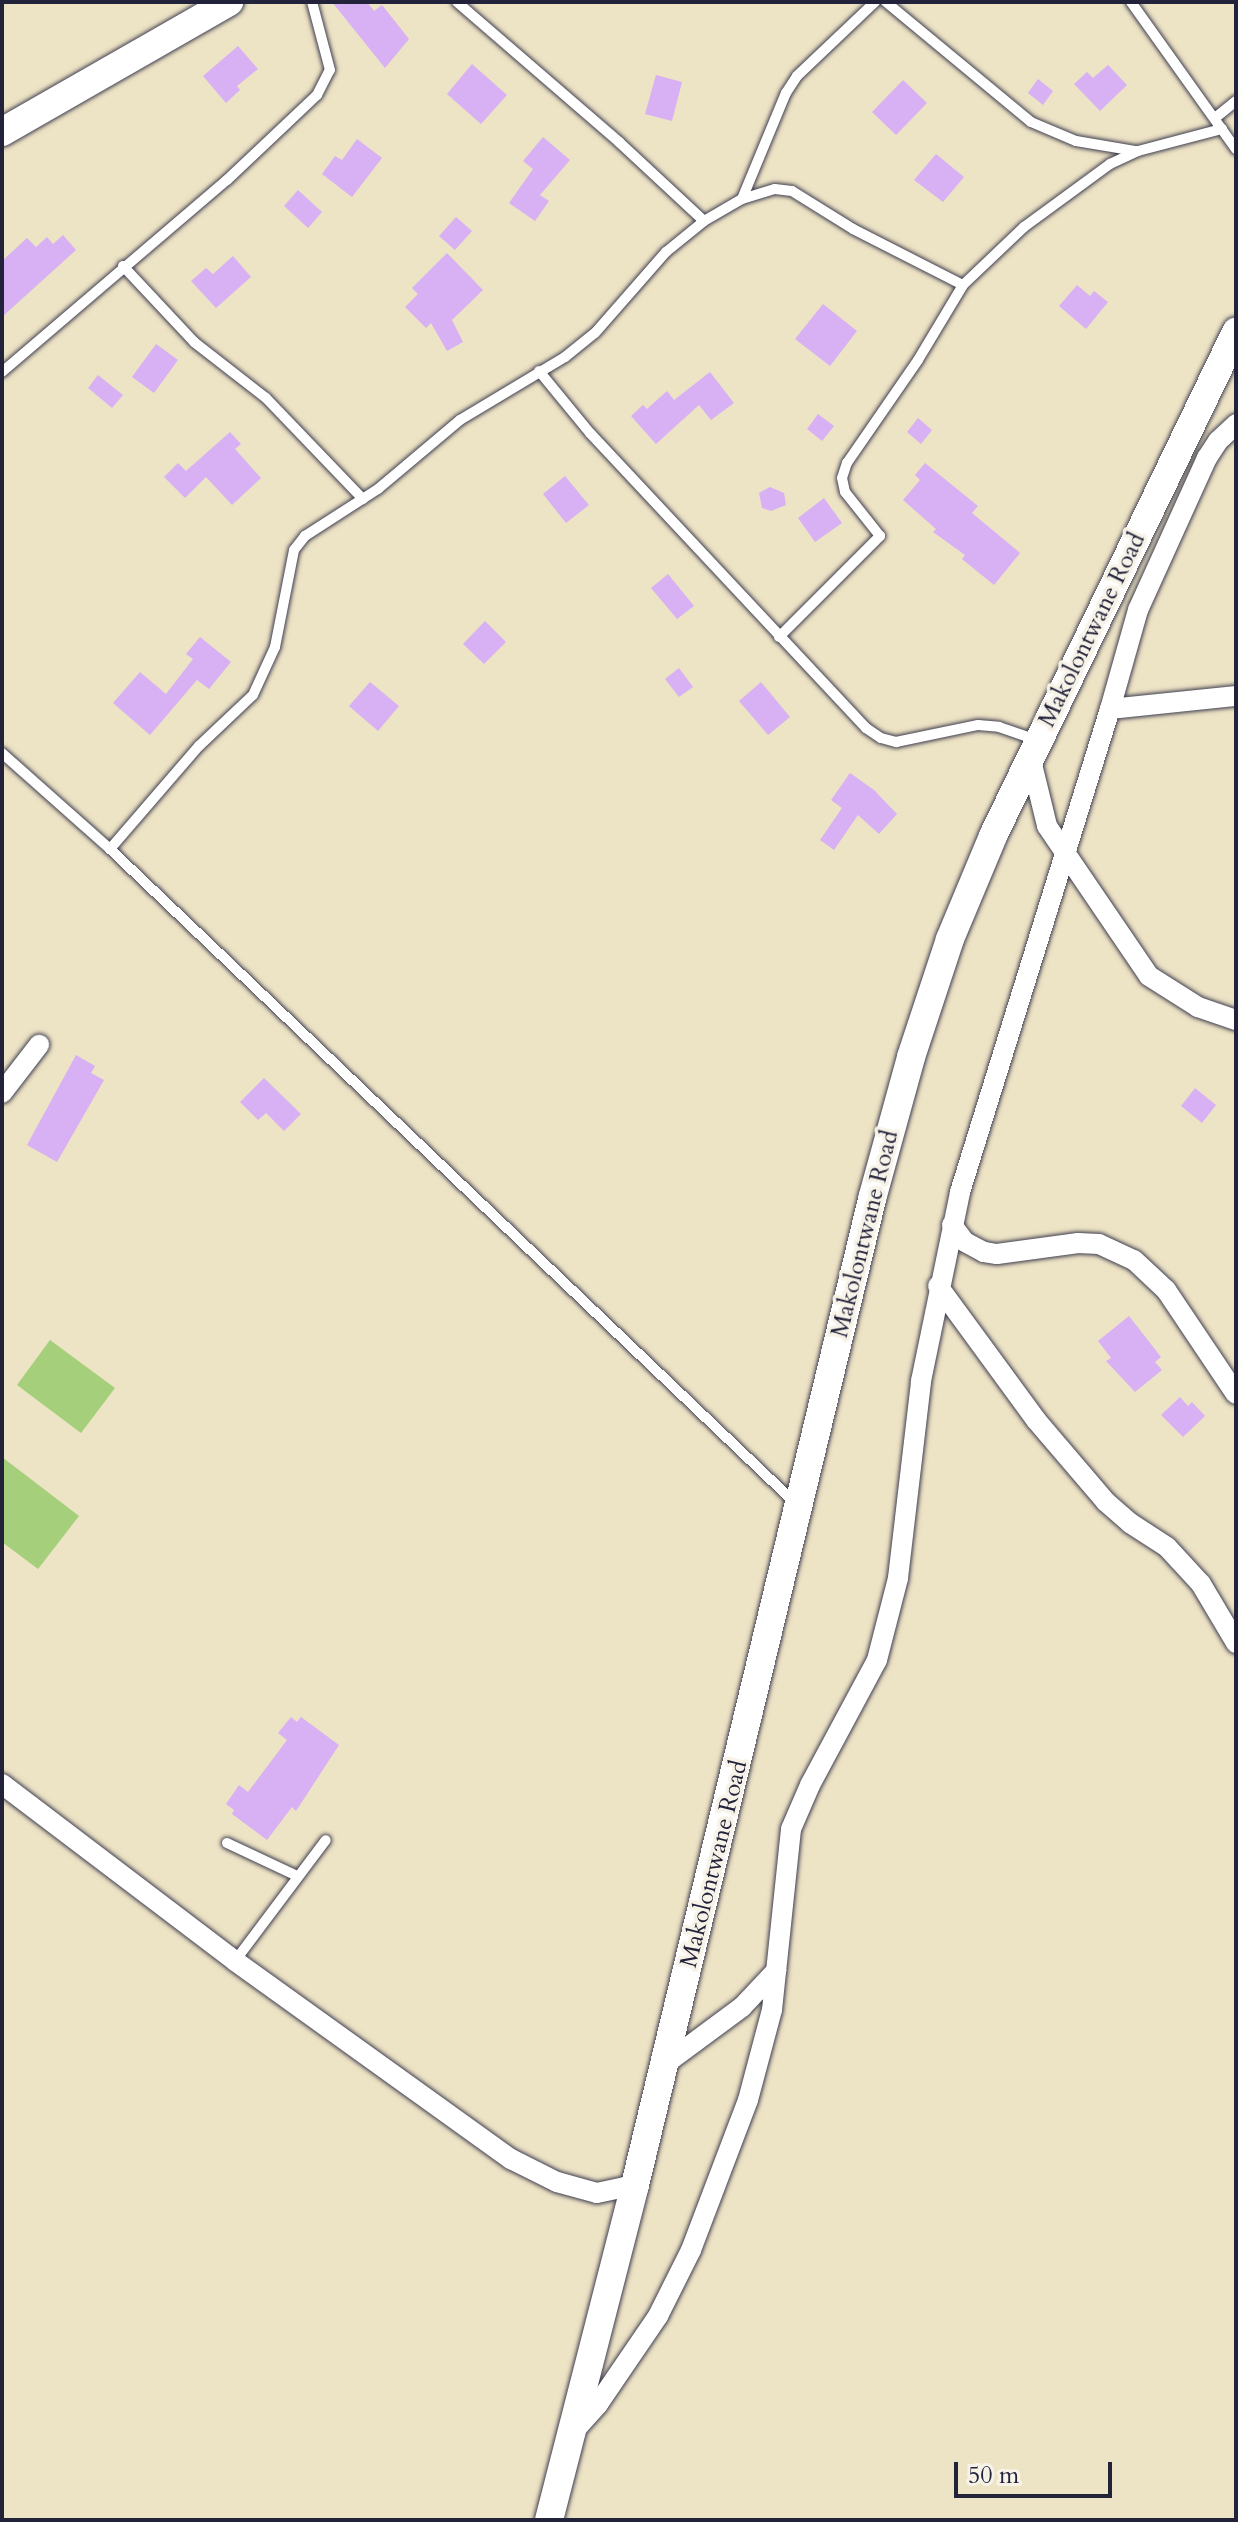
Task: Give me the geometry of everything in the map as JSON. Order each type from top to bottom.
[{"type":"main road","points":[[2,132],[229,2]]},
{"type":"main road","name":"Makolontwane Road","points":[[549,2520],[665,2064],[872,1199],[911,1057],[950,939],[1034,748],[1236,332]]},
{"type":"street","points":[[1199,410],[1207,458]]},
{"type":"street","points":[[569,2437],[598,2404],[658,2316],[691,2250],[748,2100],[772,2010],[791,1829],[815,1774],[877,1660],[898,1578],[921,1381],[938,1286],[952,1225],[1000,1057],[1143,595],[1207,458],[1218,441],[1236,424]]},
{"type":"street","points":[[1110,709],[1236,696]]},
{"type":"street","points":[[1034,748],[1047,826],[1149,976],[1198,1007],[1236,1020]]},
{"type":"street","points":[[2,1093],[39,1045]]},
{"type":"street","points":[[952,1225],[965,1242],[984,1252],[997,1254],[1078,1243],[1099,1244],[1134,1260],[1166,1290],[1236,1394]]},
{"type":"street","points":[[938,1286],[1036,1420],[1106,1502],[1130,1523],[1167,1547],[1201,1584],[1236,1643]]},
{"type":"street","points":[[2,1784],[235,1961],[511,2159],[557,2182],[597,2193],[635,2185]]},
{"type":"street","points":[[665,2064],[742,2007],[776,1971]]},
{"type":"lane","points":[[2,372],[267,144],[326,84],[330,70],[312,2]]},
{"type":"lane","points":[[457,2],[619,142],[704,221]]},
{"type":"lane","points":[[742,199],[776,111],[797,76],[875,2]]},
{"type":"lane","points":[[886,2],[1031,122],[1076,141],[1138,151]]},
{"type":"lane","points":[[1131,2],[1236,149]]},
{"type":"lane","points":[[1215,118],[1236,101]]},
{"type":"lane","points":[[779,637],[880,536],[845,492],[842,478],[847,463],[918,360],[963,285],[986,259],[1070,190],[1110,164],[1138,151],[1222,129]]},
{"type":"lane","points":[[110,849],[199,746],[253,695],[275,647],[294,550],[324,521],[363,499],[460,420],[565,357],[595,333],[666,252],[704,221],[742,199],[775,189],[792,191],[853,229],[963,285]]},
{"type":"lane","points":[[123,266],[194,342],[266,398],[363,499]]},
{"type":"lane","points":[[539,371],[590,433],[866,728],[881,738],[896,742],[978,725],[999,727],[1034,748]]},
{"type":"lane","points":[[2,753],[110,849],[799,1507]]},
{"type":"lane","points":[[235,1961],[326,1840]]},
{"type":"lane","points":[[227,1843],[297,1876]]},
{"type":"green space","points":[[50,1340],[115,1388],[81,1433],[17,1385]]},
{"type":"green space","points":[[2,1457],[79,1516],[38,1569],[2,1542]]},
{"type":"building","points":[[332,2],[367,2],[374,11],[382,5],[409,39],[385,68]]},
{"type":"building","points":[[238,46],[258,69],[237,86],[240,90],[226,103],[203,76]]},
{"type":"building","points":[[472,64],[507,95],[481,124],[447,94]]},
{"type":"building","points":[[1108,65],[1127,85],[1100,111],[1074,84],[1087,72],[1093,78]]},
{"type":"building","points":[[656,75],[682,82],[672,121],[645,114]]},
{"type":"building","points":[[1038,79],[1053,91],[1043,105],[1028,93]]},
{"type":"building","points":[[903,80],[927,103],[896,135],[872,112]]},
{"type":"building","points":[[543,137],[570,160],[540,195],[549,201],[535,221],[509,203],[533,169],[523,161]]},
{"type":"building","points":[[357,139],[382,158],[352,197],[322,174],[335,156],[342,160]]},
{"type":"building","points":[[936,154],[964,177],[943,202],[914,180]]},
{"type":"building","points":[[298,190],[322,212],[308,228],[284,206]]},
{"type":"building","points":[[456,217],[472,231],[455,250],[439,236]]},
{"type":"building","points":[[63,235],[76,250],[2,317],[2,261],[27,238],[36,247],[47,237],[53,244]]},
{"type":"building","points":[[447,253],[483,290],[452,320],[463,342],[447,351],[431,323],[426,328],[405,307],[418,294],[412,288]]},
{"type":"building","points":[[233,256],[251,277],[216,308],[191,281],[206,268],[213,274]]},
{"type":"building","points":[[1077,285],[1090,296],[1094,291],[1108,302],[1086,329],[1059,306]]},
{"type":"building","points":[[823,304],[857,331],[830,366],[795,339]]},
{"type":"building","points":[[156,344],[178,360],[154,393],[132,377]]},
{"type":"building","points":[[710,372],[734,403],[711,420],[699,405],[656,444],[631,416],[643,405],[647,409],[667,391],[674,400]]},
{"type":"building","points":[[98,375],[123,395],[112,408],[88,388]]},
{"type":"building","points":[[818,414],[834,426],[822,441],[807,429]]},
{"type":"building","points":[[918,418],[932,430],[921,444],[907,432]]},
{"type":"building","points":[[230,432],[241,444],[235,449],[261,478],[232,505],[206,477],[185,498],[164,477],[178,463],[186,471]]},
{"type":"building","points":[[925,463],[978,506],[972,513],[1020,553],[994,585],[962,559],[965,555],[933,532],[936,529],[903,500],[920,480],[915,475]]},
{"type":"building","points":[[565,476],[589,505],[566,523],[543,494]]},
{"type":"building","points":[[770,487],[784,493],[786,505],[771,511],[762,508],[759,493]]},
{"type":"building","points":[[824,498],[842,523],[815,542],[798,518]]},
{"type":"building","points":[[668,574],[694,606],[677,619],[651,588]]},
{"type":"building","points":[[485,621],[506,642],[484,664],[463,644]]},
{"type":"building","points":[[200,637],[231,662],[209,689],[197,680],[150,735],[113,703],[140,672],[166,694],[193,659],[186,654]]},
{"type":"building","points":[[679,668],[693,687],[679,697],[665,679]]},
{"type":"building","points":[[370,682],[399,706],[378,731],[349,706]]},
{"type":"building","points":[[761,682],[790,717],[768,735],[739,701]]},
{"type":"building","points":[[850,773],[874,790],[897,814],[879,834],[858,815],[834,850],[820,840],[842,808],[831,800]]},
{"type":"building","points":[[76,1055],[95,1066],[91,1073],[104,1080],[57,1162],[27,1145]]},
{"type":"building","points":[[264,1078],[301,1114],[284,1131],[266,1113],[258,1120],[240,1102]]},
{"type":"building","points":[[1195,1088],[1216,1105],[1202,1123],[1181,1106]]},
{"type":"building","points":[[1129,1316],[1161,1357],[1155,1362],[1162,1370],[1135,1392],[1106,1361],[1111,1358],[1098,1341]]},
{"type":"building","points":[[1180,1397],[1188,1406],[1192,1402],[1205,1416],[1183,1437],[1161,1415]]},
{"type":"building","points":[[291,1717],[297,1722],[301,1717],[339,1745],[296,1811],[292,1807],[267,1840],[232,1814],[234,1810],[226,1804],[239,1785],[248,1792],[287,1740],[278,1733]]}]
